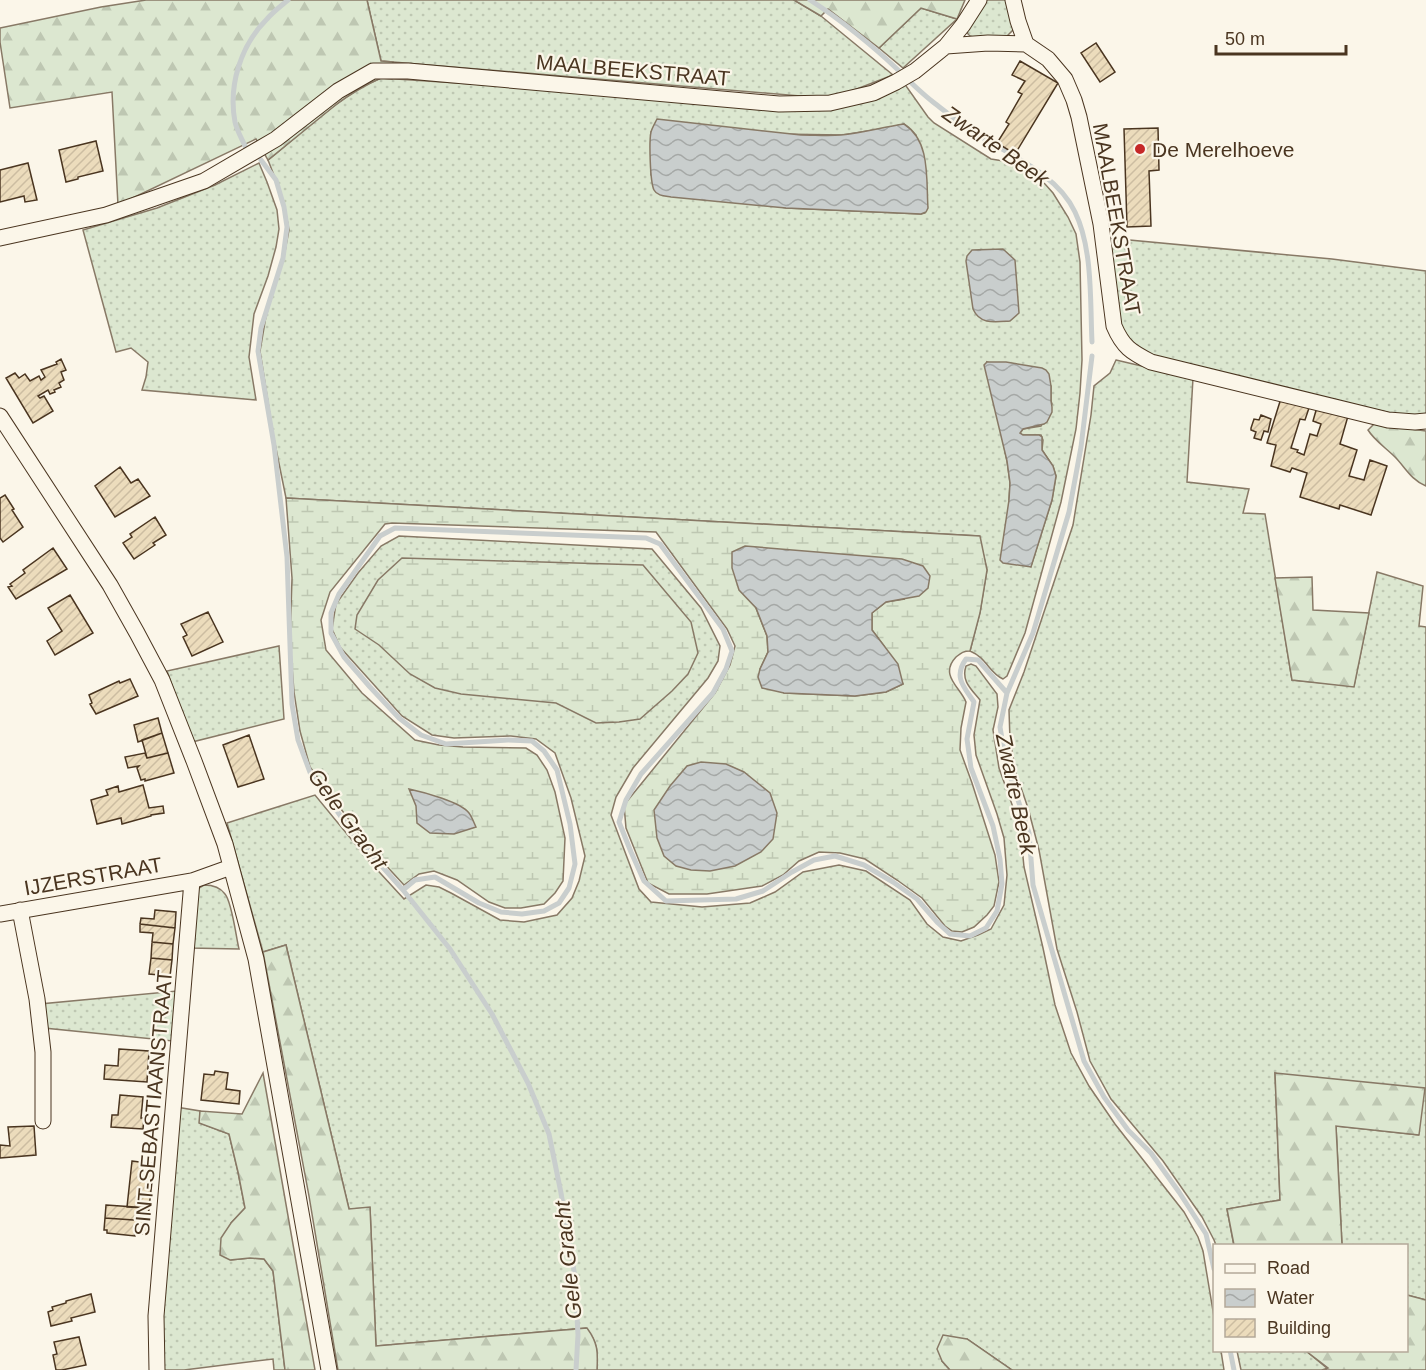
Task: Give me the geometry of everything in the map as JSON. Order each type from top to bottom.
[{"type":"street","name":"MAALBEEKSTRAAT","points":[[0,238],[106,216],[204,181],[276,140],[338,91],[373,71],[408,71],[779,104],[830,103],[873,93],[915,71],[946,46],[979,0]]},
{"type":"street","points":[[946,46],[988,43],[1026,44],[1013,0]]},
{"type":"street","name":"MAALBEEKSTRAAT","points":[[1026,44],[1058,69],[1074,100],[1101,224],[1114,326],[1120,339],[1133,353],[1151,362],[1388,420],[1426,421]]},
{"type":"street","points":[[0,416],[110,585],[137,633],[162,681],[225,844],[256,959],[329,1370]]},
{"type":"street","points":[[192,881],[231,867]]},
{"type":"street","name":"IJZERSTRAAT","points":[[0,914],[192,881]]},
{"type":"street","name":"SINT-SEBASTIAANSTRAAT","points":[[157,1370],[156,1316],[192,881]]},
{"type":"street","points":[[20,910],[37,999],[43,1052],[43,1121]]},
{"type":"green space","points":[[146,0],[367,0],[381,61],[393,62],[392,79],[381,78],[361,87],[268,160],[256,139],[118,205],[112,92],[10,108],[0,28]]},
{"type":"green space","points":[[367,0],[794,0],[821,16],[893,75],[849,92],[824,98],[381,61]]},
{"type":"green space","points":[[794,0],[965,0],[957,19],[921,8],[879,48],[828,9],[821,16]]},
{"type":"green space","points":[[984,0],[1009,0],[1014,27],[1007,36],[980,38],[968,34],[967,29]]},
{"type":"green space","points":[[921,8],[957,19],[903,68],[879,48]]},
{"type":"green space","points":[[381,78],[641,95],[814,110],[904,83],[934,123],[991,159],[1016,163],[1045,184],[1068,217],[1076,234],[1080,262],[1082,360],[1080,393],[1076,429],[1061,502],[1025,633],[1007,676],[1003,679],[998,676],[980,657],[970,651],[987,570],[979,536],[286,498],[260,351],[266,316],[284,256],[289,230],[279,188],[268,160],[322,115]],"holes":[[[904,124],[916,135],[925,213],[921,214],[786,208],[651,175],[651,132],[842,135]],[[987,362],[1051,386],[1052,404],[1041,426],[1023,429],[1020,433],[1041,435],[1042,450],[1053,466],[1056,476],[1052,500],[1031,566],[1009,500],[1010,483],[1007,461]]]},
{"type":"green space","points":[[259,163],[277,210],[279,229],[268,276],[254,314],[249,357],[256,400],[142,390],[148,362],[131,348],[116,352],[83,230],[157,208],[215,185]]},
{"type":"green space","points":[[1108,238],[1332,259],[1426,271],[1426,414],[1403,416],[1163,359],[1137,349],[1120,329]]},
{"type":"green space","points":[[1116,360],[1193,378],[1187,482],[1249,489],[1243,513],[1265,514],[1292,680],[1354,686],[1377,572],[1423,586],[1419,626],[1426,627],[1426,1300],[1408,1295],[1408,1244],[1342,1244],[1336,1126],[1419,1135],[1275,1073],[1280,1200],[1227,1209],[1234,1244],[1216,1244],[1202,1217],[1163,1161],[1111,1099],[1090,1061],[1057,949],[1039,850],[1016,773],[1010,740],[1009,710],[1073,525],[1094,386],[1110,373]]},
{"type":"green space","points":[[1374,424],[1426,431],[1426,486],[1412,477],[1371,434],[1368,430]]},
{"type":"green space","points":[[286,498],[980,536],[987,570],[980,613],[970,651],[962,652],[951,663],[950,675],[966,702],[960,750],[995,855],[999,882],[994,906],[974,927],[962,932],[952,931],[945,926],[922,898],[897,880],[865,859],[840,853],[819,852],[799,861],[783,875],[762,886],[707,894],[669,894],[648,883],[626,828],[624,805],[715,693],[730,665],[735,646],[727,629],[656,532],[392,523],[385,524],[330,592],[321,620],[326,650],[362,693],[415,740],[463,747],[526,748],[537,755],[547,770],[555,792],[565,838],[563,881],[544,904],[505,908],[489,902],[457,880],[434,871],[419,874],[404,885],[369,847],[310,767],[300,731],[294,692],[290,641],[292,578]],"holes":[[[905,599],[886,602],[872,613],[872,630],[884,646],[903,684],[886,692],[855,696],[784,693],[760,669],[768,652],[767,636],[756,608]]]},
{"type":"green space","points":[[399,536],[652,549],[701,608],[720,646],[718,661],[708,678],[633,768],[616,797],[611,815],[639,889],[651,902],[702,907],[750,903],[775,892],[803,872],[839,865],[866,871],[910,900],[927,924],[943,937],[961,941],[991,929],[1004,905],[1007,875],[1004,838],[976,755],[974,735],[980,700],[968,684],[965,671],[966,666],[971,664],[976,666],[997,694],[998,707],[993,730],[999,768],[1020,827],[1024,867],[1055,1005],[1071,1053],[1089,1086],[1115,1124],[1184,1212],[1198,1237],[1203,1251],[1213,1311],[1213,1352],[1221,1352],[1224,1370],[1012,1370],[967,1339],[942,1361],[950,1370],[597,1370],[596,1348],[586,1328],[376,1346],[370,1208],[349,1209],[286,945],[263,952],[227,823],[315,795],[404,899],[426,885],[439,887],[500,920],[524,922],[557,915],[572,898],[585,856],[571,798],[555,753],[536,739],[511,736],[454,738],[432,735],[402,716],[340,647],[332,629],[336,604],[381,546]]},
{"type":"green space","points":[[402,558],[643,565],[691,622],[698,653],[688,674],[640,719],[619,722],[596,723],[556,703],[461,694],[435,688],[410,674],[379,645],[355,629],[357,615],[378,580]]},
{"type":"green space","points":[[1312,577],[1313,610],[1369,613],[1354,687],[1292,680],[1275,578]]},
{"type":"green space","points":[[279,646],[284,719],[192,742],[167,671]]},
{"type":"green space","points":[[204,885],[218,888],[227,898],[239,949],[190,948],[196,892]]},
{"type":"green space","points":[[286,945],[349,1209],[370,1207],[376,1346],[587,1328],[596,1348],[597,1370],[338,1370],[309,1196],[263,952]]},
{"type":"green space","points":[[177,991],[173,1041],[44,1028],[40,1004]]},
{"type":"green space","points":[[263,1073],[315,1370],[285,1370],[273,1271],[264,1259],[230,1260],[220,1255],[221,1238],[245,1208],[229,1134],[199,1123],[200,1111],[242,1114]]},
{"type":"green space","points":[[1275,1073],[1425,1088],[1419,1135],[1336,1126],[1342,1244],[1234,1244],[1227,1209],[1280,1200]]},
{"type":"green space","points":[[176,1107],[200,1111],[200,1123],[229,1134],[245,1208],[231,1223],[231,1260],[264,1259],[273,1271],[285,1370],[274,1370],[273,1359],[184,1370],[161,1370],[160,1321]]},
{"type":"green space","points":[[1408,1295],[1426,1300],[1426,1370],[1322,1370],[1328,1368],[1307,1352],[1408,1352]]},
{"type":"green space","points":[[943,1335],[967,1339],[1012,1370],[950,1370],[942,1361],[937,1349]]},
{"type":"green space","points":[[1237,1352],[1307,1352],[1328,1369],[1322,1370],[1241,1370]]},
{"type":"water","points":[[657,119],[801,135],[841,135],[904,124],[913,131],[923,151],[927,174],[928,208],[921,214],[786,208],[661,195],[654,190],[650,152],[651,130]]},
{"type":"water","points":[[1003,249],[1015,260],[1019,313],[1010,321],[984,320],[973,309],[967,256],[972,250]]},
{"type":"water","points":[[987,362],[1006,362],[1042,368],[1049,374],[1052,412],[1044,424],[1023,429],[1020,433],[1042,437],[1042,450],[1053,466],[1056,476],[1052,500],[1031,567],[1003,563],[1000,560],[1010,483],[1007,461],[984,365]]},
{"type":"water","points":[[745,546],[902,559],[923,566],[930,576],[928,588],[919,596],[886,602],[872,613],[872,630],[898,664],[903,684],[886,692],[855,696],[784,693],[762,688],[758,677],[768,652],[767,636],[756,608],[739,590],[732,568],[732,552]]},
{"type":"water","points":[[701,762],[726,764],[744,772],[770,793],[777,813],[773,839],[761,852],[735,866],[710,871],[676,866],[664,856],[657,838],[654,810],[687,766]]},
{"type":"water","points":[[409,789],[458,805],[469,813],[476,827],[454,834],[430,833],[417,823],[416,806]]},
{"type":"building","points":[[1096,43],[1115,72],[1100,82],[1081,53]]},
{"type":"building","points":[[1020,61],[1058,83],[1015,154],[997,143],[1009,124],[1006,122],[1022,94],[1018,92],[1025,81],[1012,75]]},
{"type":"building","points":[[1158,128],[1159,170],[1149,171],[1151,226],[1127,227],[1124,129]]},
{"type":"building","points":[[96,141],[103,171],[66,182],[59,150]]},
{"type":"building","points":[[28,163],[37,200],[25,202],[24,196],[0,202],[0,170]]},
{"type":"building","points":[[61,359],[66,370],[61,372],[64,380],[59,383],[61,387],[50,394],[48,390],[38,396],[40,398],[44,396],[53,411],[33,423],[6,378],[15,373],[19,378],[25,374],[30,381],[39,376],[41,380],[45,377],[41,370],[57,364],[56,362]]},
{"type":"building","points":[[1282,395],[1310,405],[1305,420],[1300,419],[1291,448],[1304,455],[1310,434],[1317,436],[1321,424],[1313,421],[1317,407],[1348,416],[1340,444],[1357,450],[1349,476],[1364,480],[1370,460],[1387,466],[1371,515],[1340,505],[1339,509],[1300,497],[1307,473],[1292,468],[1290,472],[1271,466],[1276,445],[1267,443]]},
{"type":"building","points":[[1261,415],[1271,419],[1268,432],[1264,431],[1261,440],[1254,438],[1256,432],[1251,428],[1254,419],[1259,420]]},
{"type":"building","points":[[120,467],[131,483],[138,479],[150,496],[115,517],[95,486]]},
{"type":"building","points":[[5,495],[23,527],[3,542],[0,538],[0,498]]},
{"type":"building","points":[[155,517],[166,535],[134,559],[123,543],[132,537],[130,534]]},
{"type":"building","points":[[53,548],[67,569],[16,599],[8,587],[12,586],[10,584],[25,573],[23,570]]},
{"type":"building","points":[[70,595],[93,633],[55,655],[47,641],[62,631],[48,608]]},
{"type":"building","points":[[208,612],[223,642],[192,656],[183,637],[187,635],[181,624]]},
{"type":"building","points":[[130,679],[138,696],[96,714],[90,704],[92,703],[89,695],[119,681],[120,683]]},
{"type":"building","points":[[158,718],[162,733],[138,742],[134,725]]},
{"type":"building","points":[[162,733],[168,753],[147,758],[142,740]]},
{"type":"building","points":[[249,735],[264,779],[238,787],[223,745]]},
{"type":"building","points":[[145,753],[147,758],[168,753],[174,773],[145,781],[145,779],[141,780],[137,768],[139,766],[128,768],[125,757]]},
{"type":"building","points":[[143,785],[149,808],[163,806],[164,813],[122,824],[121,818],[97,824],[91,800],[108,795],[106,790],[118,786],[119,792]]},
{"type":"building","points":[[155,910],[176,912],[175,928],[140,924],[141,918],[154,919]]},
{"type":"building","points":[[140,924],[175,928],[173,944],[152,942],[153,933],[140,932]]},
{"type":"building","points":[[152,942],[173,944],[172,960],[151,958]]},
{"type":"building","points":[[151,958],[172,960],[170,976],[149,974]]},
{"type":"building","points":[[119,1049],[149,1051],[147,1082],[104,1079],[105,1065],[118,1066]]},
{"type":"building","points":[[215,1071],[228,1073],[226,1089],[240,1091],[239,1104],[201,1100],[204,1074],[214,1075]]},
{"type":"building","points":[[120,1095],[143,1097],[141,1118],[144,1118],[143,1129],[111,1127],[112,1115],[118,1115]]},
{"type":"building","points":[[34,1126],[36,1155],[0,1158],[0,1145],[10,1146],[8,1127]]},
{"type":"building","points":[[132,1161],[154,1164],[149,1208],[127,1207]]},
{"type":"building","points":[[106,1205],[149,1208],[148,1221],[105,1218]]},
{"type":"building","points":[[105,1218],[148,1221],[147,1234],[135,1233],[135,1236],[107,1233],[107,1230],[104,1230]]},
{"type":"building","points":[[91,1294],[95,1312],[51,1326],[48,1312],[53,1310],[52,1307]]},
{"type":"building","points":[[79,1337],[86,1365],[56,1370],[53,1355],[57,1354],[54,1342]]},
{"type":"waterway","name":"Gele Gracht","points":[[246,148],[236,125],[233,108],[235,80],[250,41],[258,29],[288,0]]},
{"type":"waterway","name":"Zwarte Beek","points":[[810,0],[866,41],[923,94],[973,132],[1044,175],[1067,198],[1081,227],[1088,259],[1092,342]]},
{"type":"waterway","name":"Gele Gracht","points":[[261,160],[276,180],[287,227],[283,258],[261,328],[258,351],[274,445],[287,557],[292,704],[298,740],[311,775],[355,836],[403,890],[450,949],[492,1014],[528,1083],[549,1134],[561,1193],[575,1277],[578,1335],[576,1370]]},
{"type":"waterway","name":"Zwarte Beek","points":[[1092,356],[1081,447],[1069,512],[1033,633],[1007,693],[1000,727],[1006,764],[1029,833],[1033,885],[1084,1061],[1104,1097],[1128,1130],[1151,1153],[1206,1234],[1213,1265]]},
{"type":"waterway","points":[[403,890],[415,880],[435,877],[479,903],[501,912],[522,914],[544,911],[559,903],[569,888],[575,864],[570,824],[557,770],[544,751],[532,741],[508,740],[446,744],[421,735],[399,718],[370,687],[344,657],[331,633],[331,613],[339,594],[380,536],[395,528],[646,538],[660,544],[723,629],[732,651],[726,669],[713,693],[641,774],[626,800],[619,822],[644,881],[666,901],[736,899],[763,891],[814,860],[835,856],[864,865],[893,882],[917,899],[950,934],[970,936],[986,928],[997,911],[1002,884],[1000,859],[993,826],[971,768],[967,739],[974,702],[960,677],[960,671],[966,659],[978,660],[1007,693]]},
{"type":"waterway","name":"Zwarte Beek","points":[[1230,1352],[1234,1370]]},
{"type":"place","name":"De Merelhoeve","points":[[1140,149]]}]
